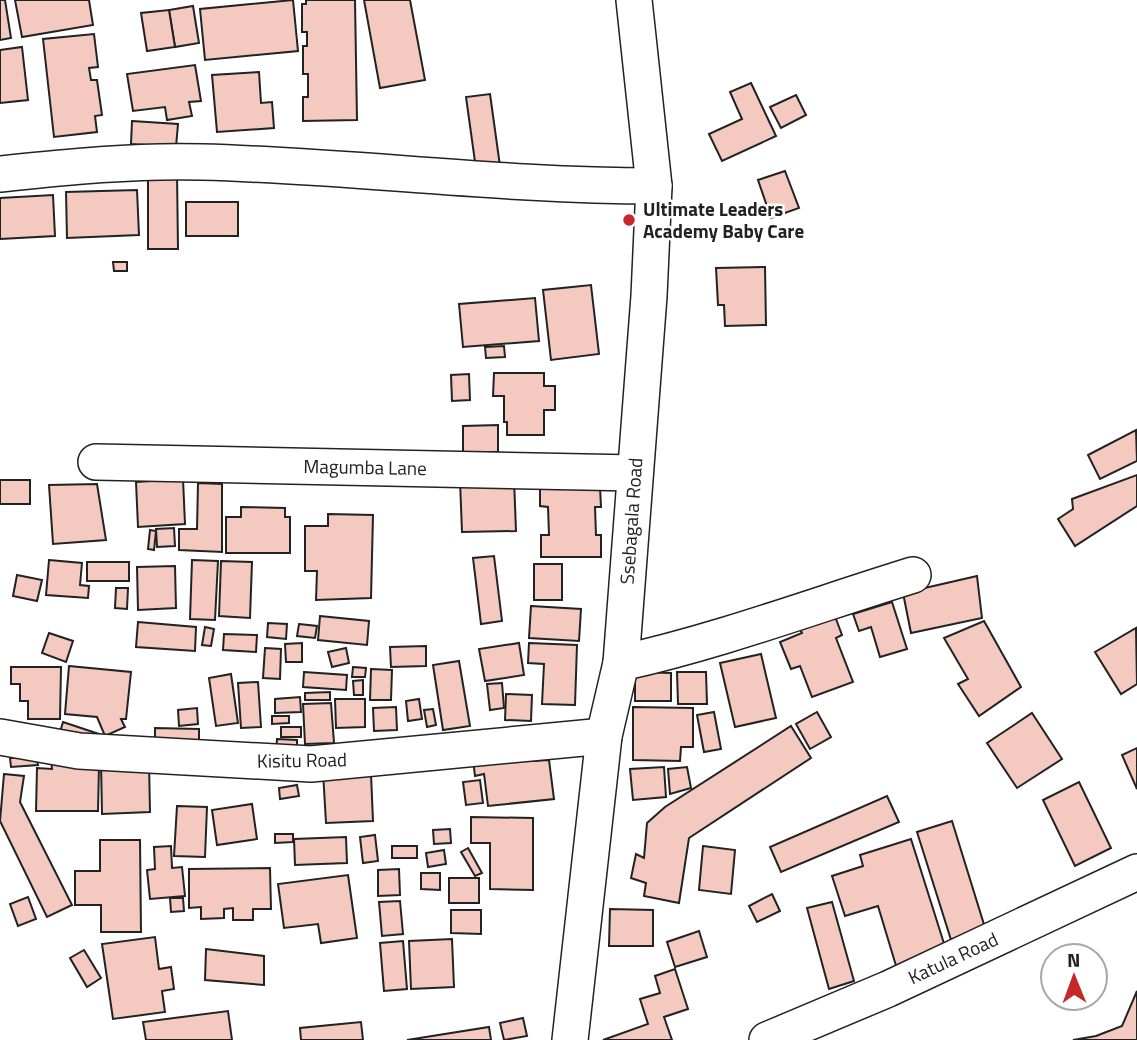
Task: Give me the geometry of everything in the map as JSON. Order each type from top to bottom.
[{"type":"street","name":"Ssebagala Road","points":[[570,1040],[604,736],[621,663],[654,186],[634,0]]},
{"type":"street","points":[[0,174],[131,162],[201,162],[533,184],[654,186]]},
{"type":"street","name":"Magumba Lane","points":[[96,462],[635,473]]},
{"type":"street","points":[[621,663],[694,647],[801,609],[913,575]]},
{"type":"street","name":"Kisitu Road","points":[[0,737],[79,751],[311,764],[604,736]]},
{"type":"street","name":"Katula Road","points":[[768,1040],[888,989],[1137,872]]},
{"type":"building","points":[[0,0],[5,0],[11,38],[0,40]]},
{"type":"building","points":[[15,0],[89,0],[93,25],[22,37]]},
{"type":"building","points":[[293,0],[298,51],[205,60],[200,9]]},
{"type":"building","points":[[306,0],[355,0],[357,120],[303,121],[303,97],[308,97],[308,74],[303,74],[303,46],[307,46],[307,32],[302,32],[302,4],[306,4]]},
{"type":"building","points":[[364,0],[410,0],[425,80],[380,88]]},
{"type":"building","points":[[193,6],[199,43],[175,47],[169,10]]},
{"type":"building","points":[[169,10],[175,47],[147,51],[141,13]]},
{"type":"building","points":[[94,34],[98,67],[89,68],[91,80],[97,80],[102,115],[95,116],[97,132],[54,137],[43,39]]},
{"type":"building","points":[[22,47],[28,100],[0,103],[0,50]]},
{"type":"building","points":[[195,65],[201,101],[189,102],[192,116],[167,120],[165,107],[133,111],[127,74]]},
{"type":"building","points":[[259,72],[261,103],[272,102],[274,128],[217,132],[212,75]]},
{"type":"building","points":[[751,83],[776,136],[722,161],[709,134],[742,119],[730,92]]},
{"type":"building","points":[[490,94],[500,166],[476,169],[466,97]]},
{"type":"building","points":[[796,95],[806,115],[781,128],[770,107]]},
{"type":"building","points":[[132,121],[178,124],[176,147],[131,144]]},
{"type":"building","points":[[785,171],[799,208],[771,218],[758,180]]},
{"type":"building","points":[[148,173],[177,173],[178,249],[148,249]]},
{"type":"building","points":[[137,190],[139,235],[67,238],[66,192]]},
{"type":"building","points":[[53,195],[55,236],[0,239],[0,198]]},
{"type":"building","points":[[186,202],[238,202],[238,236],[186,236]]},
{"type":"building","points":[[113,262],[127,262],[127,271],[114,271]]},
{"type":"building","points":[[765,267],[766,325],[725,326],[724,305],[718,305],[716,268]]},
{"type":"building","points":[[591,285],[599,354],[551,360],[543,290]]},
{"type":"building","points":[[535,298],[539,341],[463,347],[459,304]]},
{"type":"building","points":[[504,346],[505,357],[486,358],[485,347]]},
{"type":"building","points":[[494,373],[544,373],[544,386],[555,386],[555,410],[544,410],[544,435],[507,435],[504,396],[493,396]]},
{"type":"building","points":[[469,374],[470,400],[452,401],[451,375]]},
{"type":"building","points":[[498,425],[498,452],[463,452],[463,426]]},
{"type":"building","points":[[1136,430],[1137,461],[1100,479],[1088,455]]},
{"type":"building","points":[[1137,475],[1137,506],[1075,546],[1058,519],[1073,509],[1072,499]]},
{"type":"building","points":[[183,479],[185,524],[138,527],[136,482]]},
{"type":"building","points":[[514,479],[516,531],[462,532],[460,481]]},
{"type":"building","points":[[0,480],[30,480],[30,504],[0,504]]},
{"type":"building","points":[[198,483],[222,484],[222,552],[179,550],[179,529],[197,529]]},
{"type":"building","points":[[97,484],[106,540],[53,544],[49,485]]},
{"type":"building","points":[[540,486],[600,487],[601,507],[595,507],[596,535],[601,535],[601,557],[541,557],[541,535],[549,535],[548,507],[540,506]]},
{"type":"building","points":[[241,507],[285,508],[285,517],[290,517],[290,553],[226,553],[226,517],[241,517]]},
{"type":"building","points":[[328,514],[373,515],[371,598],[316,600],[317,571],[305,571],[305,526],[328,526]]},
{"type":"building","points":[[174,528],[175,546],[157,547],[156,529]]},
{"type":"building","points":[[150,530],[156,531],[154,550],[148,549]]},
{"type":"building","points":[[494,556],[502,621],[481,624],[473,558]]},
{"type":"building","points":[[49,560],[82,563],[80,585],[89,586],[88,598],[46,595]]},
{"type":"building","points":[[192,560],[218,561],[215,620],[190,619]]},
{"type":"building","points":[[221,561],[252,562],[250,618],[219,616]]},
{"type":"building","points":[[87,562],[129,562],[129,581],[87,581]]},
{"type":"building","points":[[534,564],[562,564],[562,600],[534,600]]},
{"type":"building","points":[[175,566],[176,608],[138,610],[137,567]]},
{"type":"building","points":[[17,575],[42,580],[37,601],[13,596]]},
{"type":"building","points":[[977,576],[982,618],[911,633],[903,593]]},
{"type":"building","points":[[116,588],[128,588],[127,609],[115,608]]},
{"type":"building","points":[[892,602],[907,649],[880,657],[871,627],[859,631],[853,614]]},
{"type":"building","points":[[531,606],[581,609],[579,641],[529,638]]},
{"type":"building","points":[[833,611],[842,635],[836,638],[853,682],[812,697],[800,666],[791,669],[780,642],[802,633],[798,625]]},
{"type":"building","points":[[320,616],[369,621],[367,645],[318,640]]},
{"type":"building","points":[[984,621],[1021,687],[979,716],[958,684],[968,679],[944,638]]},
{"type":"building","points":[[138,622],[196,627],[195,651],[136,647]]},
{"type":"building","points":[[268,623],[287,624],[286,639],[267,637]]},
{"type":"building","points":[[299,624],[317,626],[315,638],[297,636]]},
{"type":"building","points":[[205,627],[214,629],[211,646],[202,645]]},
{"type":"building","points":[[1136,628],[1137,684],[1121,694],[1095,652]]},
{"type":"building","points":[[49,633],[73,641],[66,662],[42,653]]},
{"type":"building","points":[[224,634],[257,635],[256,652],[223,650]]},
{"type":"building","points":[[302,643],[302,662],[286,662],[285,644]]},
{"type":"building","points":[[519,643],[524,675],[485,681],[479,649]]},
{"type":"building","points":[[529,643],[577,645],[575,705],[542,704],[544,664],[528,663]]},
{"type":"building","points":[[426,646],[426,666],[391,667],[390,647]]},
{"type":"building","points":[[265,648],[281,649],[280,679],[263,678]]},
{"type":"building","points":[[346,648],[349,663],[332,667],[328,652]]},
{"type":"building","points":[[761,654],[776,718],[735,727],[720,663]]},
{"type":"building","points":[[459,661],[470,726],[443,730],[433,665]]},
{"type":"building","points":[[69,666],[131,672],[126,719],[121,719],[125,727],[105,736],[97,717],[65,714]]},
{"type":"building","points":[[11,667],[61,667],[60,719],[28,719],[28,701],[20,701],[20,684],[11,684]]},
{"type":"building","points":[[353,667],[366,668],[365,677],[352,677]]},
{"type":"building","points":[[371,669],[392,670],[391,700],[370,700]]},
{"type":"building","points":[[304,672],[347,675],[346,690],[303,687]]},
{"type":"building","points":[[635,672],[671,673],[671,701],[635,701]]},
{"type":"building","points":[[677,672],[706,672],[707,704],[678,704]]},
{"type":"building","points":[[231,674],[238,723],[216,726],[209,678]]},
{"type":"building","points":[[363,680],[363,695],[354,695],[353,681]]},
{"type":"building","points":[[258,682],[261,727],[241,728],[238,683]]},
{"type":"building","points":[[502,683],[504,708],[490,710],[487,684]]},
{"type":"building","points":[[330,692],[330,700],[305,700],[305,693]]},
{"type":"building","points":[[506,694],[532,695],[531,721],[505,720]]},
{"type":"building","points":[[300,697],[301,712],[275,713],[275,699]]},
{"type":"building","points":[[335,699],[365,699],[365,727],[336,728]]},
{"type":"building","points":[[419,699],[422,719],[408,721],[406,701]]},
{"type":"building","points":[[331,703],[334,743],[305,744],[303,704]]},
{"type":"building","points":[[396,707],[397,730],[374,731],[373,708]]},
{"type":"building","points":[[633,707],[693,708],[693,747],[681,747],[680,761],[633,760]]},
{"type":"building","points":[[197,708],[198,724],[179,726],[178,710]]},
{"type":"building","points":[[433,709],[436,725],[427,727],[424,710]]},
{"type":"building","points":[[714,712],[721,749],[704,752],[697,715]]},
{"type":"building","points":[[817,712],[831,737],[810,749],[796,724]]},
{"type":"building","points":[[1032,713],[1062,759],[1017,788],[987,743]]},
{"type":"building","points":[[272,716],[289,716],[289,723],[272,724]]},
{"type":"building","points":[[63,722],[105,736],[60,732]]},
{"type":"building","points":[[791,726],[811,758],[689,838],[679,903],[644,896],[646,883],[631,878],[636,854],[644,858],[647,823],[665,807]]},
{"type":"building","points":[[281,727],[301,727],[301,737],[281,737]]},
{"type":"building","points":[[155,728],[199,729],[199,750],[155,750]]},
{"type":"building","points":[[277,739],[297,740],[297,751],[276,751]]},
{"type":"building","points":[[531,744],[533,761],[549,760],[554,799],[488,806],[484,774],[475,776],[472,751]]},
{"type":"building","points":[[1137,748],[1137,789],[1122,755]]},
{"type":"building","points":[[36,756],[38,765],[11,767],[10,758]]},
{"type":"building","points":[[51,760],[99,766],[98,811],[36,811],[37,768],[52,769]]},
{"type":"building","points":[[149,761],[150,812],[102,814],[101,763]]},
{"type":"building","points":[[664,767],[666,797],[633,800],[630,769]]},
{"type":"building","points":[[687,767],[691,788],[670,794],[668,769]]},
{"type":"building","points":[[323,772],[371,774],[373,821],[326,823]]},
{"type":"building","points":[[4,774],[24,776],[20,802],[72,905],[47,917],[0,821]]},
{"type":"building","points":[[480,780],[483,803],[466,805],[463,782]]},
{"type":"building","points":[[1079,782],[1111,848],[1075,866],[1043,800]]},
{"type":"building","points":[[297,785],[299,796],[280,799],[279,788]]},
{"type":"building","points":[[887,796],[899,822],[781,872],[770,847]]},
{"type":"building","points":[[252,804],[257,839],[217,845],[212,810]]},
{"type":"building","points":[[177,806],[207,807],[205,857],[174,856]]},
{"type":"building","points":[[471,817],[533,818],[533,890],[490,889],[490,843],[471,843]]},
{"type":"building","points":[[952,821],[986,931],[952,943],[917,832]]},
{"type":"building","points":[[450,829],[451,843],[434,844],[433,830]]},
{"type":"building","points":[[275,834],[293,834],[293,842],[275,843]]},
{"type":"building","points":[[375,835],[378,861],[363,863],[360,837]]},
{"type":"building","points":[[346,837],[347,863],[295,865],[294,839]]},
{"type":"building","points":[[911,839],[947,953],[897,969],[878,906],[845,916],[832,876],[863,866],[860,855]]},
{"type":"building","points":[[100,840],[140,840],[141,932],[101,932],[101,905],[75,905],[75,871],[100,871]]},
{"type":"building","points":[[171,846],[172,868],[182,867],[185,896],[150,899],[147,870],[155,869],[154,847]]},
{"type":"building","points":[[392,846],[417,846],[417,858],[392,858]]},
{"type":"building","points":[[703,846],[735,850],[731,894],[699,890]]},
{"type":"building","points":[[468,848],[482,873],[475,876],[461,852]]},
{"type":"building","points":[[444,850],[446,864],[428,867],[426,853]]},
{"type":"building","points":[[270,868],[271,909],[253,909],[253,920],[233,920],[233,908],[224,909],[224,918],[201,919],[201,907],[189,908],[189,869]]},
{"type":"building","points":[[399,869],[400,895],[378,896],[378,870]]},
{"type":"building","points":[[421,873],[440,873],[440,890],[421,889]]},
{"type":"building","points":[[348,875],[357,938],[321,943],[318,924],[284,928],[278,884]]},
{"type":"building","points":[[449,878],[479,878],[479,903],[449,903]]},
{"type":"building","points":[[772,894],[780,911],[757,922],[749,906]]},
{"type":"building","points":[[28,897],[36,919],[18,926],[10,904]]},
{"type":"building","points":[[170,898],[183,898],[184,911],[171,912]]},
{"type":"building","points":[[400,901],[403,934],[382,936],[379,902]]},
{"type":"building","points":[[832,902],[854,981],[829,989],[807,908]]},
{"type":"building","points":[[610,909],[653,910],[653,946],[609,946]]},
{"type":"building","points":[[451,910],[481,910],[481,934],[451,933]]},
{"type":"building","points":[[699,931],[707,957],[675,967],[667,942]]},
{"type":"building","points":[[155,937],[159,969],[171,967],[174,989],[162,991],[165,1012],[113,1019],[102,944]]},
{"type":"building","points":[[452,939],[454,987],[411,989],[409,941]]},
{"type":"building","points":[[403,941],[407,989],[384,991],[380,943]]},
{"type":"building","points":[[206,949],[264,956],[264,985],[205,980]]},
{"type":"building","points":[[84,950],[101,978],[87,987],[70,958]]},
{"type":"building","points":[[675,969],[688,1009],[664,1017],[672,1040],[603,1040],[648,1024],[640,999],[660,993],[655,976]]},
{"type":"building","points":[[1137,991],[1137,1040],[1073,1040],[1096,1036],[1122,1026]]},
{"type":"building","points":[[228,1011],[232,1040],[146,1040],[143,1022]]},
{"type":"building","points":[[523,1018],[527,1036],[504,1040],[500,1023]]},
{"type":"building","points":[[361,1022],[363,1040],[301,1040],[300,1028]]},
{"type":"building","points":[[489,1027],[491,1040],[407,1040]]},
{"type":"place","name":"Ultimate Leaders Academy Baby Care","points":[[629,220]]}]
